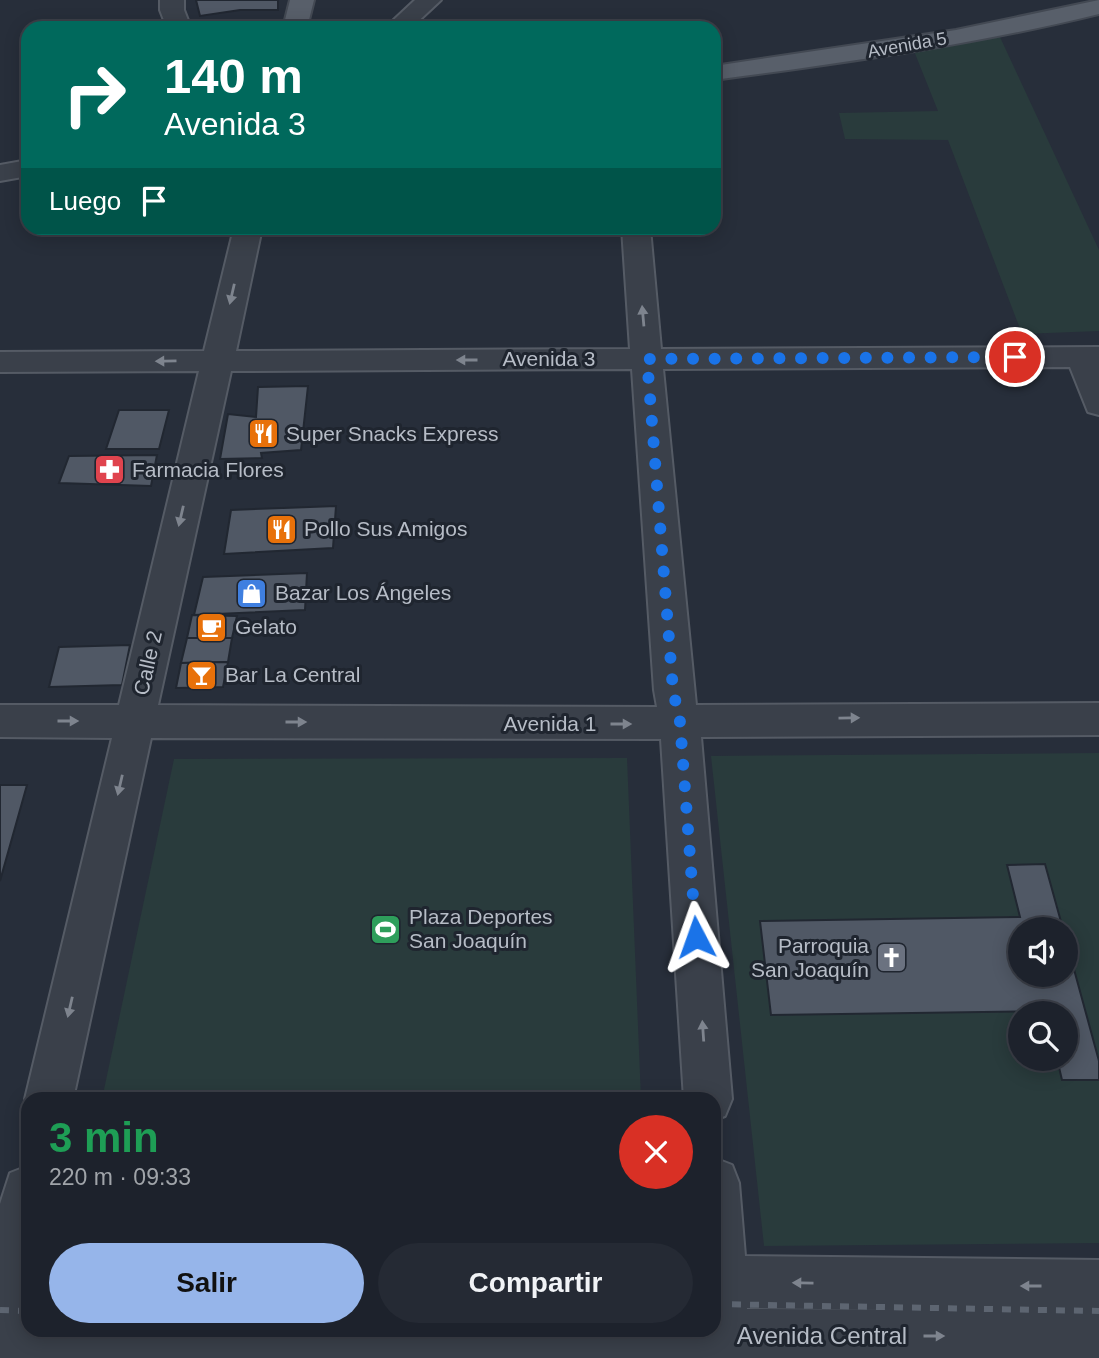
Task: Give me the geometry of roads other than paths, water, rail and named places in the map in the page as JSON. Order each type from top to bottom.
[{"type":"main road","points":[[297,21],[302,0]]},
{"type":"main road","name":"Avenida 5","points":[[721,72],[839,56],[1009,27],[1099,7]]},
{"type":"street","points":[[172,0],[176,21]]},
{"type":"street","points":[[405,21],[429,0]]},
{"type":"street","points":[[0,173],[21,168]]},
{"type":"street","name":"Calle 2","points":[[51,1092],[246,235]]},
{"type":"street","points":[[637,235],[673,690],[680,722],[707,1092]]},
{"type":"street","points":[[1091,357],[1099,404]]},
{"type":"street","name":"Avenida 3","points":[[0,362],[1091,357]]},
{"type":"street","name":"Avenida 1","points":[[0,721],[621,724],[869,718],[1099,719]]},
{"type":"street","points":[[3,1290],[21,1219]]},
{"type":"street","points":[[721,1282],[1099,1286]]},
{"type":"street","name":"Avenida Central","points":[[0,1341],[719,1347],[1099,1337]]},
{"type":"railway","points":[[721,1304],[1099,1311]]},
{"type":"railway","points":[[0,1310],[21,1311]]},
{"type":"place","name":"Super Snacks Express","points":[[263,434]]},
{"type":"place","name":"Farmacia Flores","points":[[109,470]]},
{"type":"place","name":"Pollo Sus Amigos","points":[[281,529]]},
{"type":"place","name":"Bazar Los Ángeles","points":[[252,593]]},
{"type":"place","name":"Gelato","points":[[212,627]]},
{"type":"place","name":"Bar La Central","points":[[202,675]]},
{"type":"place","name":"Plaza Deportes San Joaquín","points":[[386,929]]},
{"type":"place","name":"Parroquia San Joaquín","points":[[892,958]]}]
